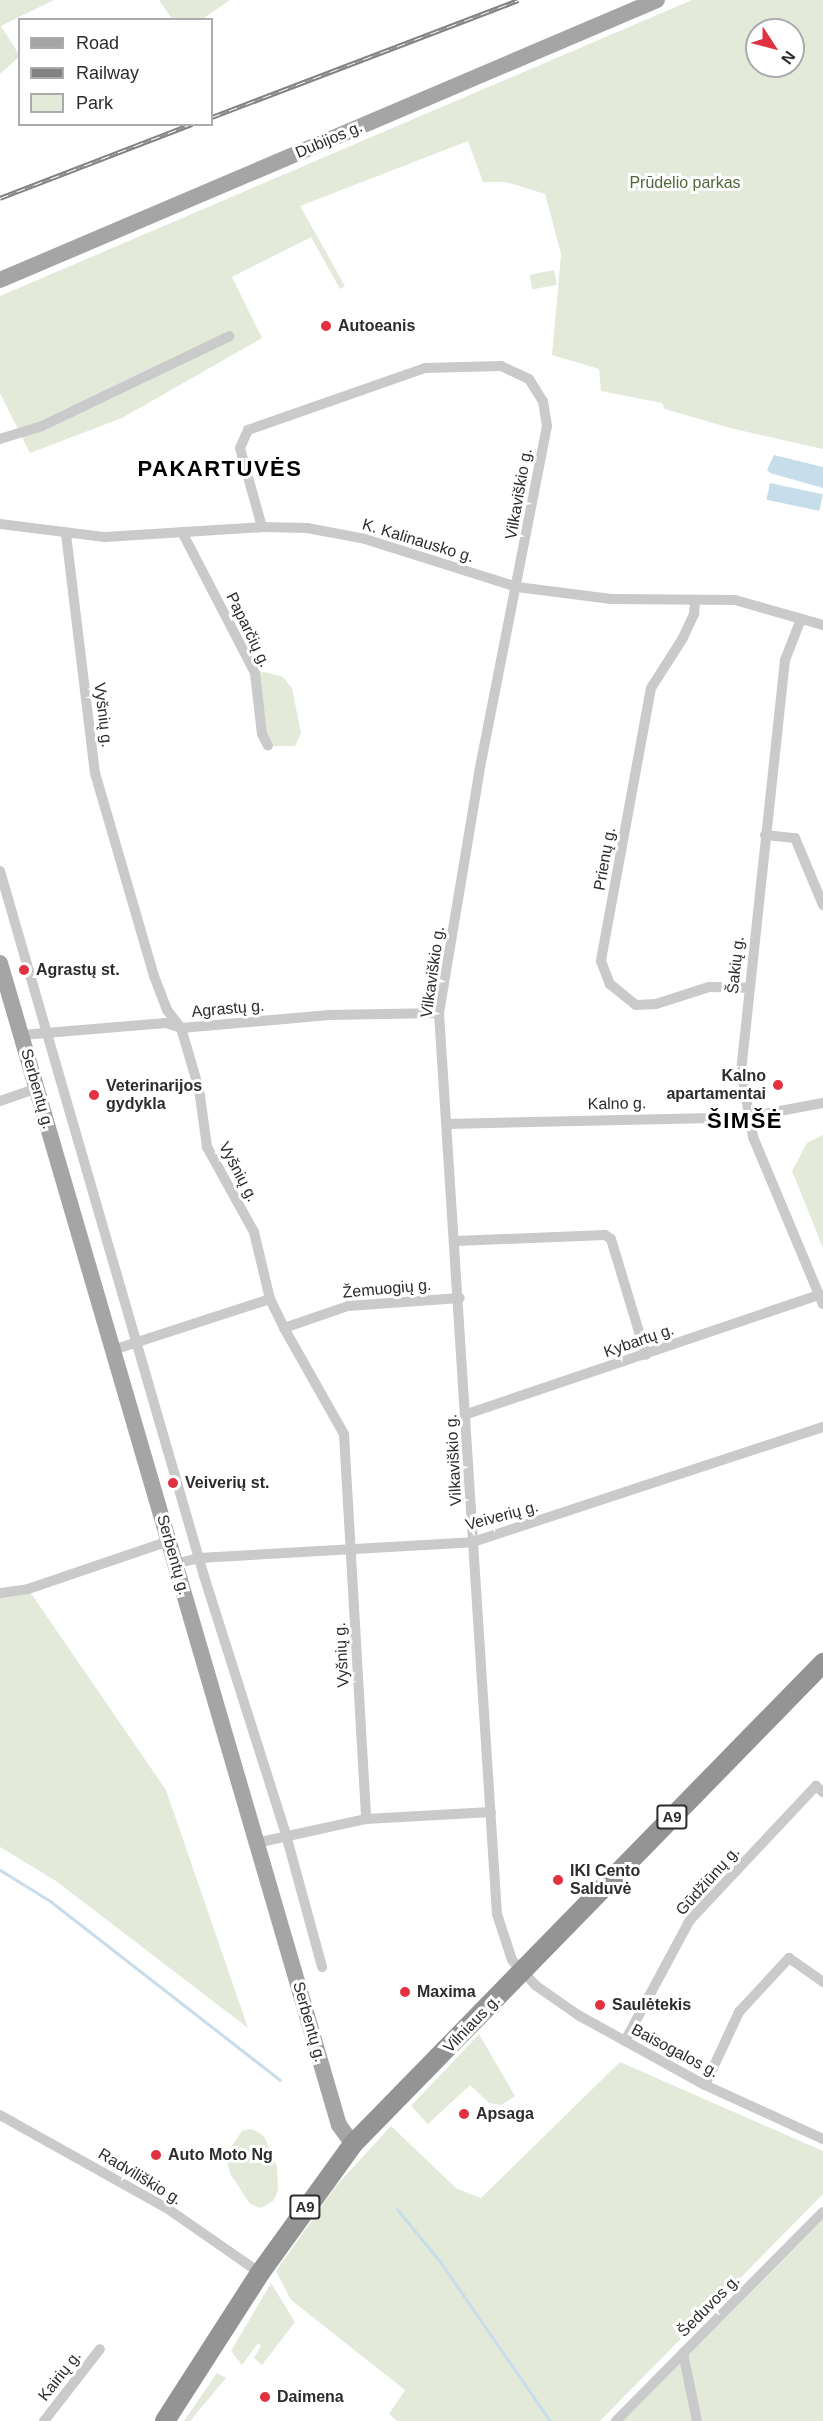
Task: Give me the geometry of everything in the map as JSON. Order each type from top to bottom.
[{"type":"highway","name":"Vilniaus g.","points":[[165,2421],[260,2273],[353,2144],[823,1663]]},
{"type":"main road","name":"Dubijos g.","points":[[0,280],[657,0]]},
{"type":"main road","name":"Serbentų g.","points":[[1,967],[339,2125],[353,2144]]},
{"type":"street","points":[[0,439],[42,426],[230,336]]},
{"type":"street","name":"Vilkaviškio g.","points":[[262,527],[240,448],[248,430],[424,368],[484,363],[501,366],[529,379],[547,411],[517,587],[479,774],[439,1013],[460,1298],[473,1542],[498,1923],[505,1946],[522,1972]]},
{"type":"street","name":"K. Kalinausko g.","points":[[0,524],[66,534],[105,537],[262,527],[307,528],[365,539],[517,587],[580,597],[735,600],[823,625]]},
{"type":"street","name":"Paparčių g.","points":[[182,532],[255,673],[262,734],[268,746]]},
{"type":"street","name":"Vyšnių g.","points":[[66,534],[95,773],[154,976],[167,1010],[181,1028],[199,1089],[207,1147],[254,1232],[270,1299],[344,1434],[366,1819]]},
{"type":"street","name":"Prienų g.","points":[[695,601],[694,614],[683,638],[651,688],[601,961],[610,984],[636,1005],[656,1004],[709,987],[748,988]]},
{"type":"street","name":"Šakių g.","points":[[801,620],[785,660],[741,1070],[748,1117],[821,1300]]},
{"type":"street","points":[[765,835],[795,838],[823,905]]},
{"type":"street","points":[[0,871],[199,1558],[286,1835],[322,1967]]},
{"type":"street","name":"Agrastų g.","points":[[22,1035],[166,1023],[181,1028],[329,1015],[439,1013]]},
{"type":"street","points":[[0,1101],[37,1088]]},
{"type":"street","name":"Kalno g.","points":[[447,1124],[748,1117],[823,1103]]},
{"type":"street","points":[[456,1241],[605,1235],[611,1239],[646,1355]]},
{"type":"street","name":"Žemuogių g.","points":[[284,1328],[348,1306],[460,1298]]},
{"type":"street","points":[[113,1350],[270,1299]]},
{"type":"street","name":"Kybartų g.","points":[[467,1414],[821,1300]]},
{"type":"street","name":"Veiverių g.","points":[[175,1564],[199,1558],[473,1542],[823,1427]]},
{"type":"street","points":[[0,1593],[28,1589],[169,1541]]},
{"type":"street","name":"Gūdžiūnų g.","points":[[625,2041],[690,1920],[820,1789]]},
{"type":"street","points":[[256,1843],[366,1819],[491,1812]]},
{"type":"street","points":[[705,2085],[739,2012],[789,1958],[823,1982]]},
{"type":"street","name":"Baisogalos g.","points":[[522,1972],[578,2015],[705,2085],[823,2139]]},
{"type":"street","name":"Radviliškio g.","points":[[0,2115],[168,2209],[260,2273]]},
{"type":"street","name":"Šeduvos g.","points":[[616,2421],[823,2212]]},
{"type":"street","name":"Kairių g.","points":[[44,2421],[100,2349]]},
{"type":"street","points":[[683,2353],[697,2421]]},
{"type":"green space","points":[[0,0],[54,0],[1,26],[18,53],[18,58],[0,74]]},
{"type":"green space","points":[[159,0],[230,0],[204,18],[171,18]]},
{"type":"green space","name":"Prūdelio parkas","points":[[692,0],[823,0],[823,449],[730,428],[665,409],[662,403],[601,391],[599,369],[552,355],[561,254],[545,194],[506,182],[483,182],[468,141],[300,206],[345,286],[340,289],[311,237],[232,277],[262,338],[122,418],[30,453],[0,393],[0,296]]},
{"type":"green space","points":[[554,270],[557,285],[532,289],[529,275]]},
{"type":"green space","points":[[265,672],[283,677],[292,688],[301,733],[295,746],[268,746],[255,673]]},
{"type":"green space","points":[[823,1135],[823,1248],[792,1171],[807,1143]]},
{"type":"green space","points":[[28,1589],[166,1790],[248,2028],[56,1881],[0,1847],[0,1593]]},
{"type":"green space","points":[[479,2034],[515,2096],[501,2105],[489,2103],[470,2085],[428,2124],[411,2106]]},
{"type":"green space","points":[[620,2062],[823,2151],[823,2194],[600,2421],[397,2421],[389,2414],[405,2390],[291,2300],[276,2271],[336,2186],[391,2126],[457,2189],[481,2198]]},
{"type":"green space","points":[[252,2129],[264,2136],[277,2167],[278,2191],[273,2201],[261,2208],[250,2204],[231,2175],[225,2156],[242,2131]]},
{"type":"green space","points":[[823,2212],[823,2421],[615,2421]]},
{"type":"green space","points":[[271,2283],[295,2322],[262,2365],[254,2358],[261,2346],[258,2343],[242,2365],[231,2351]]},
{"type":"green space","points":[[217,2373],[226,2378],[190,2421],[184,2421]]},
{"type":"water","points":[[774,455],[823,467],[823,488],[770,473],[767,470]]},
{"type":"water","points":[[770,483],[823,494],[819,511],[766,500]]},
{"type":"waterway","points":[[0,1870],[50,1901],[280,2080]]},
{"type":"waterway","points":[[397,2209],[441,2263],[550,2421]]},
{"type":"railway","points":[[213,117],[518,0]]},
{"type":"railway","points":[[0,198],[187,126]]},
{"type":"place","name":"Autoeanis","points":[[326,326]]},
{"type":"place","name":"Agrastų st.","points":[[24,970]]},
{"type":"place","name":"Kalno apartamentai","points":[[778,1085]]},
{"type":"place","name":"Veterinarijos gydykla","points":[[94,1095]]},
{"type":"place","name":"Veiverių st.","points":[[173,1483]]},
{"type":"place","name":"IKI Cento Salduvė","points":[[558,1880]]},
{"type":"place","name":"Maxima","points":[[405,1992]]},
{"type":"place","name":"Saulėtekis","points":[[600,2005]]},
{"type":"place","name":"Apsaga","points":[[464,2114]]},
{"type":"place","name":"Auto Moto Ng","points":[[156,2155]]},
{"type":"place","name":"Daimena","points":[[265,2397]]},
{"type":"district","name":"PAKARTUVĖS","points":[[220,469]]},
{"type":"district","name":"ŠIMŠĖ","points":[[745,1121]]}]
